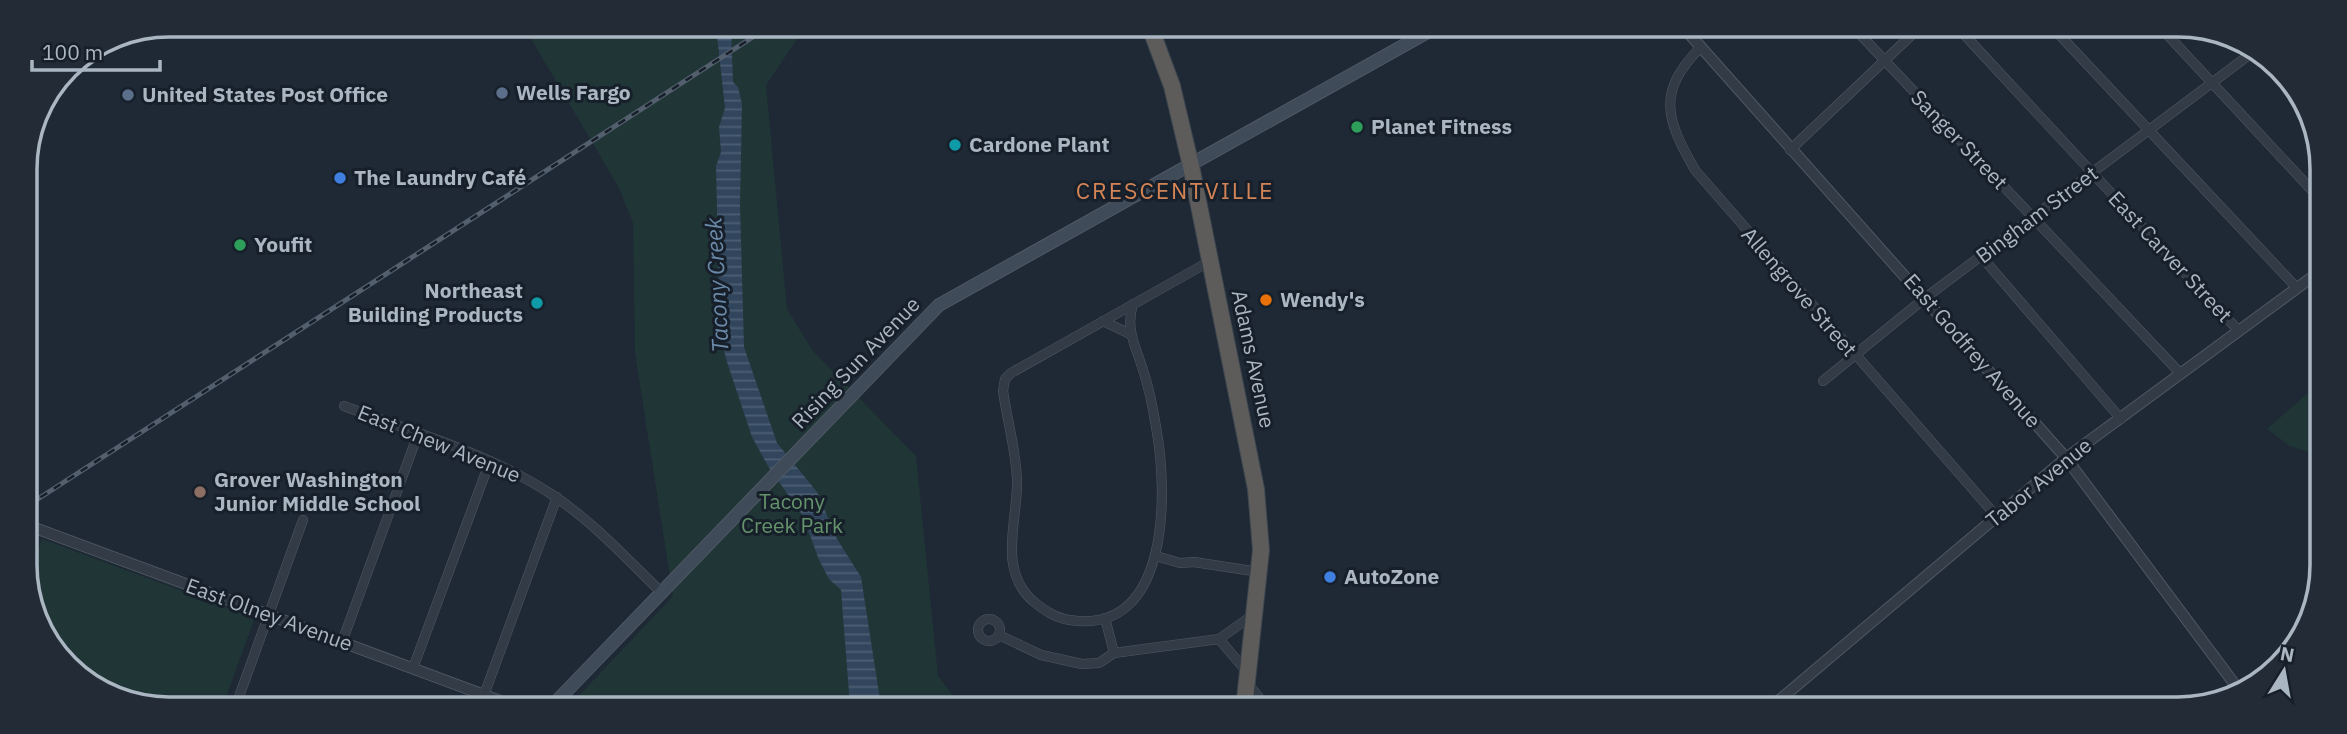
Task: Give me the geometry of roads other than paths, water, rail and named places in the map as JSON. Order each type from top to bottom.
[{"type":"highway","name":"Adams Avenue","points":[[1154,37],[1172,86],[1191,166],[1256,489],[1261,529],[1247,697]]},
{"type":"main road","name":"Rising Sun Avenue","points":[[561,697],[939,305],[1419,37]]},
{"type":"street","name":"East Godfrey Avenue","points":[[1692,37],[2066,458],[2235,684]]},
{"type":"street","name":"Sanger Street","points":[[1862,37],[2180,373]]},
{"type":"street","points":[[1790,150],[1909,37]]},
{"type":"street","name":"East Carver Street","points":[[1966,37],[2238,330]]},
{"type":"street","points":[[2061,37],[2296,288]]},
{"type":"street","points":[[2170,37],[2310,189]]},
{"type":"street","name":"Allengrove Street","points":[[1701,47],[1679,68],[1673,85],[1671,110],[1675,134],[1695,170],[1854,356],[1997,517]]},
{"type":"street","name":"Bingham Street","points":[[1824,381],[1925,298],[2248,56]]},
{"type":"street","points":[[1981,256],[2121,419]]},
{"type":"street","points":[[1133,304],[1130,334],[1144,372],[1158,440],[1160,519],[1156,556],[1150,576],[1138,597],[1121,611],[1105,618],[1067,620],[1051,614],[1030,598],[1015,574],[1011,556],[1017,479],[1003,391],[1005,379],[1103,321],[1133,304],[1212,260]]},
{"type":"street","name":"Tabor Avenue","points":[[1783,697],[2066,458],[2310,278]]},
{"type":"street","points":[[1103,321],[1130,334]]},
{"type":"street","name":"East Chew Avenue","points":[[344,406],[490,461],[557,497],[661,592]]},
{"type":"street","points":[[342,642],[418,434]]},
{"type":"street","points":[[413,668],[490,461]]},
{"type":"street","points":[[484,695],[557,497]]},
{"type":"street","points":[[239,697],[303,520]]},
{"type":"street","name":"East Olney Avenue","points":[[37,529],[489,697]]},
{"type":"street","points":[[1156,556],[1180,563],[1194,562],[1259,572]]},
{"type":"street","points":[[999,635],[1020,647],[1066,662],[1099,663],[1114,653],[1219,639],[1255,613]]},
{"type":"street","points":[[1105,618],[1114,653]]},
{"type":"street","points":[[1219,639],[1261,697]]},
{"type":"water","points":[[717,37],[731,37],[733,82],[738,87],[742,104],[740,205],[744,347],[777,443],[817,492],[837,539],[861,577],[880,697],[849,697],[841,590],[829,579],[803,516],[768,466],[752,437],[720,336],[716,166],[721,152],[719,127],[725,108]]},
{"type":"railway","points":[[37,500],[753,37]]},
{"type":"place","name":"Wells Fargo","points":[[502,93]]},
{"type":"place","name":"United States Post Office","points":[[128,95]]},
{"type":"place","name":"Planet Fitness","points":[[1357,127]]},
{"type":"place","name":"Cardone Plant","points":[[955,145]]},
{"type":"place","name":"The Laundry Café","points":[[340,178]]},
{"type":"place","name":"Youfit","points":[[240,245]]},
{"type":"place","name":"Wendy's","points":[[1266,300]]},
{"type":"place","name":"Northeast Building Products","points":[[537,303]]},
{"type":"place","name":"Grover Washington Junior Middle School","points":[[200,492]]},
{"type":"place","name":"AutoZone","points":[[1330,577]]},
{"type":"district","name":"CRESCENTVILLE","points":[[1175,191]]},
{"type":"water label","name":"Tacony Creek","points":[[717,285]]},
{"type":"park label","name":"Tacony Creek Park","points":[[792,514]]}]
